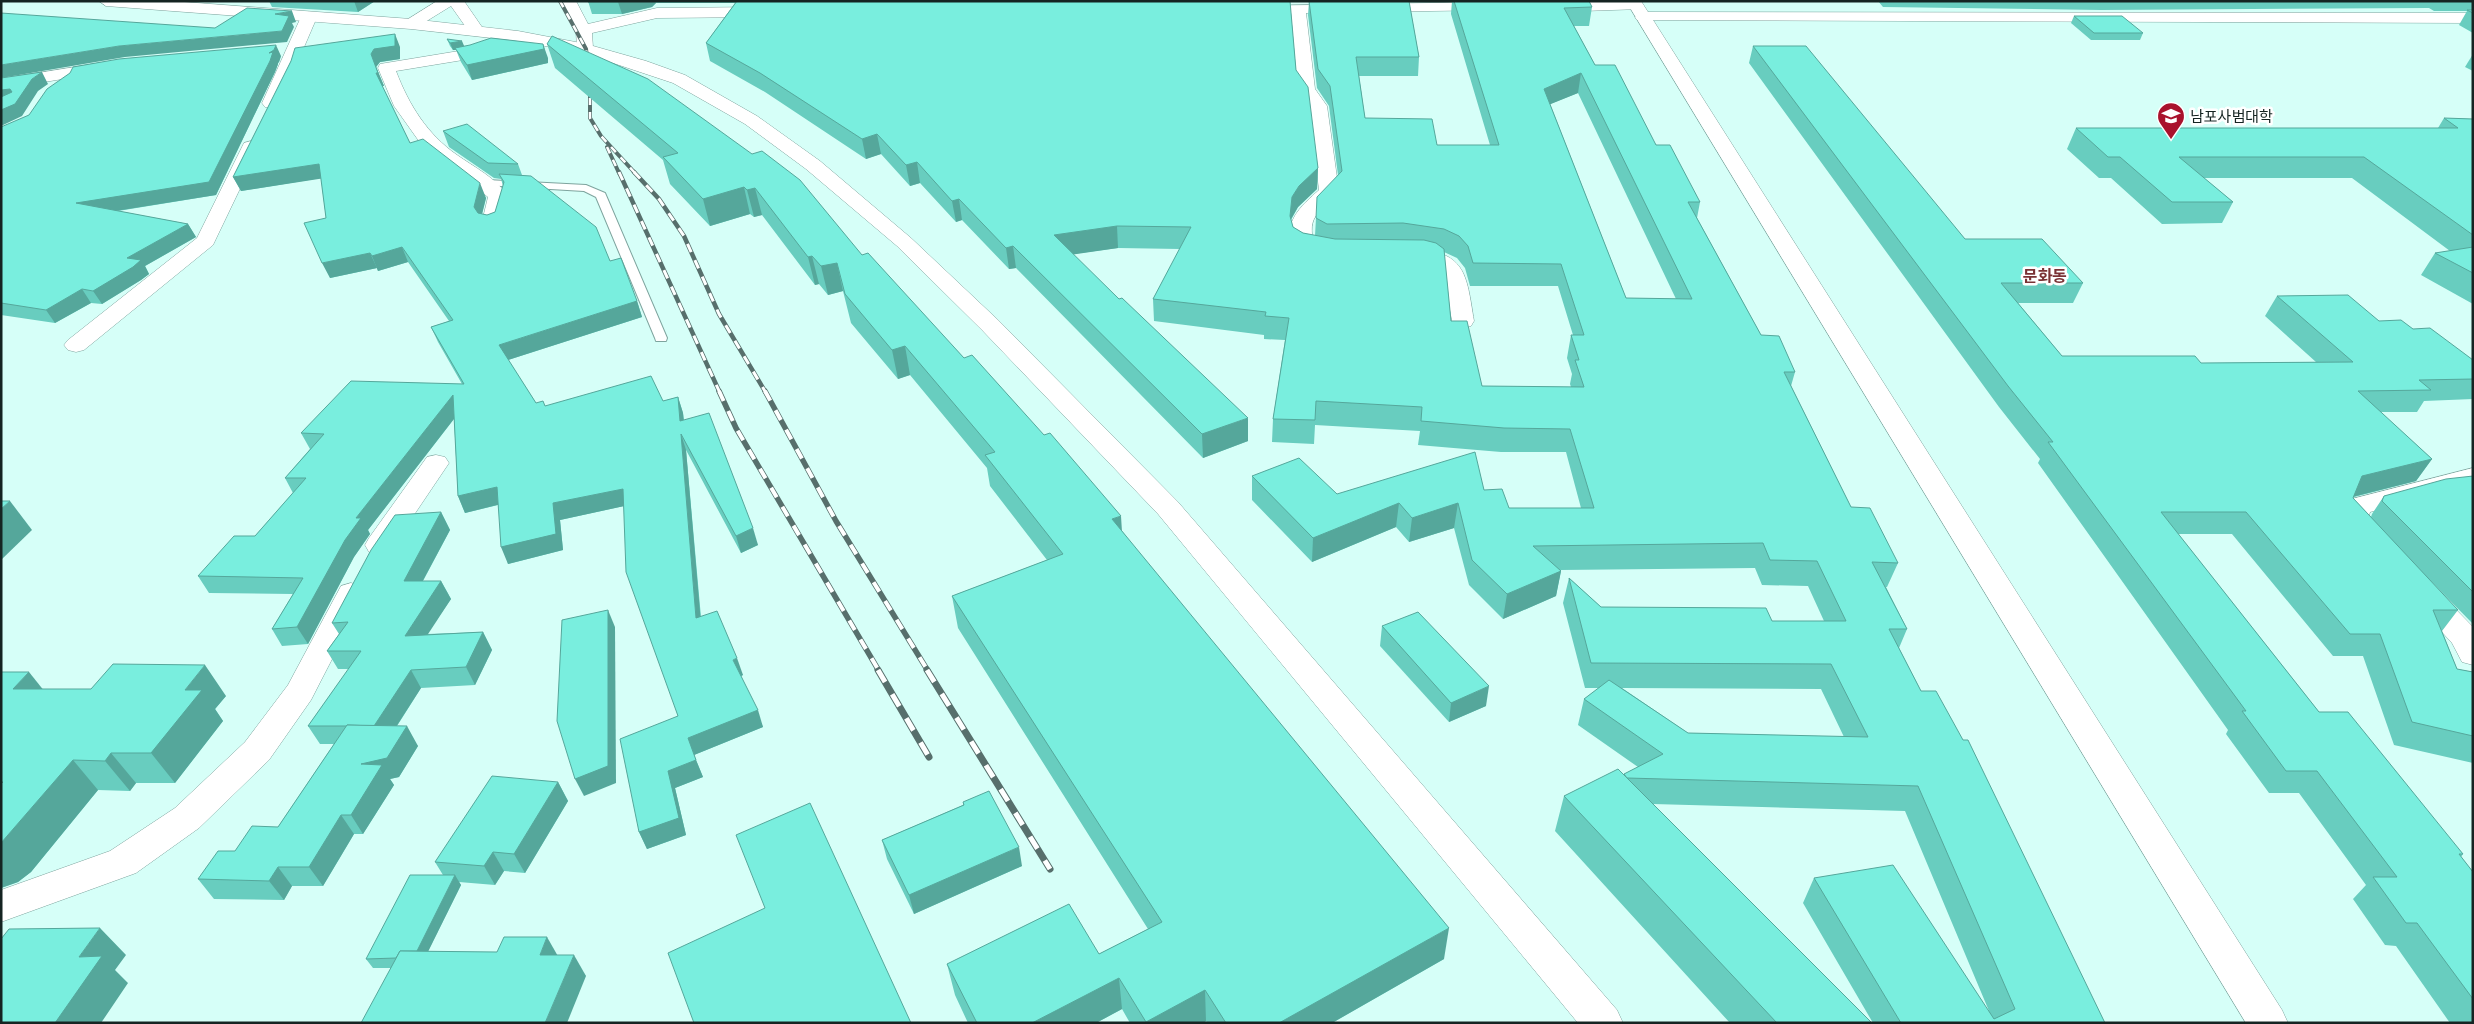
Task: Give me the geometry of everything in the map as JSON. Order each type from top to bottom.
[{"type":"street","points":[[106,1],[410,24],[518,36],[585,40],[679,79],[751,120],[813,165],[904,242],[990,324],[1168,508],[1603,1023]]},
{"type":"street","points":[[410,24],[448,1]]},
{"type":"street","points":[[455,1],[464,10],[476,30]]},
{"type":"street","points":[[568,1],[585,40]]},
{"type":"street","points":[[1860,1],[1874,17]]},
{"type":"street","points":[[2124,1],[2146,17]]},
{"type":"street","points":[[2458,1],[2473,8]]},
{"type":"street","points":[[1242,10],[1507,7]]},
{"type":"street","points":[[1536,7],[1637,8],[1874,17],[2473,18]]},
{"type":"street","points":[[1637,8],[2268,1023]]},
{"type":"street","points":[[1298,9],[1306,89],[1318,106],[1329,192],[1303,215],[1299,228],[1303,245],[1323,253],[1343,253]]},
{"type":"street","points":[[585,40],[611,22],[657,13],[780,12]]},
{"type":"street","points":[[76,345],[206,241],[286,72],[284,49],[309,17]]},
{"type":"street","points":[[492,222],[498,196],[487,183],[446,157],[415,127],[396,95],[386,68],[469,54],[518,36]]},
{"type":"street","points":[[1,84],[125,64]]},
{"type":"street","points":[[46,96],[70,79],[55,75]]},
{"type":"street","points":[[1392,253],[1422,254],[1442,258],[1453,268],[1463,321]]},
{"type":"street","points":[[1,906],[123,862],[187,818],[257,751],[300,692],[366,565],[436,463]]},
{"type":"street","points":[[2473,476],[2358,506],[2354,521],[2463,636],[2473,654]]},
{"type":"lane","points":[[487,183],[586,188],[601,195],[661,338]]},
{"type":"building","points":[[588,1],[623,1],[588,2]]},
{"type":"building","points":[[737,1],[1290,1],[1296,70],[1308,87],[1318,168],[1299,186],[1292,197],[1290,216],[1293,227],[1303,233],[1335,239],[1424,240],[1436,243],[1444,249],[1451,321],[1467,321],[1482,386],[1584,387],[1575,360],[1579,360],[1571,335],[1584,335],[1561,264],[1473,263],[1468,246],[1459,236],[1444,229],[1403,223],[1327,224],[1316,218],[1317,197],[1342,171],[1330,86],[1318,69],[1309,1],[1409,1],[1419,57],[1356,57],[1365,118],[1432,119],[1437,145],[1499,145],[1454,1],[1589,1],[1592,7],[1564,8],[1595,65],[1615,65],[1656,145],[1670,145],[1700,202],[1688,202],[1761,335],[1779,336],[1795,372],[1784,372],[1851,507],[1870,508],[1898,563],[1872,562],[1907,629],[1889,629],[1921,691],[1936,691],[1963,740],[1968,740],[2105,1023],[1901,1023],[1814,878],[1893,865],[1994,1019],[2015,1009],[1918,786],[1627,778],[1624,774],[1663,754],[1584,699],[1609,680],[1688,733],[1868,737],[1831,664],[1591,663],[1569,578],[1601,607],[1766,608],[1772,621],[1846,621],[1817,561],[1770,560],[1763,543],[1533,546],[1561,571],[1507,594],[1472,560],[1458,503],[1412,518],[1399,503],[1313,538],[1252,476],[1299,458],[1337,494],[1475,452],[1484,490],[1502,489],[1509,508],[1594,508],[1570,429],[1504,428],[1421,421],[1422,407],[1316,401],[1315,420],[1273,419],[1289,318],[1265,316],[1266,312],[1153,299],[1191,227],[1117,226],[1054,235],[1119,299],[1122,298],[1248,418],[1202,434],[1013,246],[1006,248],[959,199],[952,201],[917,162],[906,165],[877,134],[862,139],[760,73],[706,43]],"holes":[[[1581,73],[1692,299],[1626,298],[1544,89]]]},
{"type":"building","points":[[247,8],[292,11],[275,14],[289,16],[282,31],[119,46],[1,65],[1,13],[215,28]]},
{"type":"building","points":[[2074,16],[2122,16],[2143,33],[2094,33]]},
{"type":"building","points":[[395,34],[395,46],[374,49],[371,54],[378,73],[376,73],[410,143],[423,139],[480,183],[474,207],[478,213],[487,215],[495,212],[504,182],[499,174],[531,176],[596,227],[610,261],[621,258],[637,301],[499,345],[536,403],[543,401],[545,406],[651,376],[663,401],[678,397],[680,421],[709,413],[753,528],[736,536],[681,434],[696,618],[717,611],[737,658],[733,660],[758,710],[688,738],[696,760],[668,771],[679,818],[639,832],[620,739],[678,716],[626,572],[623,489],[553,503],[556,534],[501,547],[497,487],[458,496],[453,395],[356,518],[361,518],[345,540],[297,627],[272,629],[303,578],[198,576],[234,536],[255,536],[306,478],[285,478],[324,434],[301,433],[351,381],[464,384],[431,327],[453,320],[402,247],[372,256],[370,253],[322,263],[304,223],[326,218],[319,164],[233,177],[291,61],[295,48]]},
{"type":"building","points":[[552,36],[648,79],[752,154],[762,151],[800,180],[862,255],[868,253],[964,358],[972,355],[1044,435],[1050,433],[1121,516],[1112,519],[1449,928],[1279,1023],[1226,1023],[1205,990],[1146,1022],[1119,978],[1032,1023],[977,1023],[947,964],[1069,904],[1099,954],[1162,922],[952,596],[1063,554],[985,455],[995,452],[905,346],[892,350],[845,294],[837,263],[821,266],[812,256],[808,257],[755,188],[747,190],[744,187],[703,199],[663,157],[678,153],[547,44]]},
{"type":"building","points":[[491,38],[543,44],[544,49],[467,65],[455,48]]},
{"type":"building","points":[[447,39],[462,41],[450,43]]},
{"type":"building","points":[[276,45],[274,50],[269,53],[273,52],[270,61],[209,182],[76,203],[188,224],[127,258],[141,260],[133,267],[93,291],[82,289],[46,310],[1,303],[1,127],[29,115],[47,89],[70,73],[73,67],[119,59]]},
{"type":"building","points":[[1753,46],[1806,46],[1965,239],[2042,239],[2083,283],[2001,283],[2062,356],[2195,356],[2201,363],[2353,362],[2277,296],[2348,295],[2379,321],[2401,320],[2413,329],[2430,328],[2473,360],[2473,379],[2419,380],[2431,390],[2358,391],[2432,459],[2362,476],[2353,498],[2458,610],[2433,610],[2457,669],[2473,672],[2473,736],[2412,722],[2380,634],[2350,634],[2246,512],[2161,512],[2319,712],[2348,712],[2463,854],[2459,854],[2473,872],[2473,999],[2417,923],[2406,923],[2373,877],[2397,877],[2317,771],[2286,771],[2242,711],[2246,711],[2048,442],[2053,442],[2008,386]]},
{"type":"building","points":[[42,72],[32,79],[15,104],[1,110],[1,97],[12,92],[10,89],[1,90],[1,78]]},
{"type":"building","points":[[2444,118],[2473,119],[2473,235],[2364,157],[2179,157],[2233,202],[2172,202],[2120,157],[2108,157],[2076,128],[2458,128]]},
{"type":"building","points":[[467,124],[518,164],[488,163],[443,131]]},
{"type":"building","points":[[2473,247],[2473,273],[2435,253]]},
{"type":"building","points":[[2473,476],[2473,592],[2382,501],[2384,496],[2446,479]]},
{"type":"building","points":[[1,501],[10,501],[1,509]]},
{"type":"building","points":[[441,512],[404,581],[441,581],[405,636],[483,632],[466,667],[411,670],[374,726],[308,726],[361,651],[327,651],[348,622],[332,623],[371,550],[395,515]]},
{"type":"building","points":[[608,610],[608,766],[575,779],[557,721],[562,620]]},
{"type":"building","points":[[1418,612],[1489,686],[1451,703],[1382,626]]},
{"type":"building","points":[[113,664],[205,665],[185,690],[202,690],[151,753],[111,753],[105,761],[73,760],[1,843],[1,784],[3,782],[1,782],[1,672],[29,672],[13,689],[91,689]]},
{"type":"building","points":[[347,725],[407,726],[387,758],[361,764],[382,765],[351,815],[341,815],[309,867],[278,867],[269,881],[198,879],[218,851],[235,851],[252,826],[278,827]]},
{"type":"building","points":[[1618,769],[1872,1023],[1777,1023],[1564,796]]},
{"type":"building","points":[[492,776],[558,782],[514,854],[493,852],[484,866],[435,862]]},
{"type":"building","points":[[989,791],[1019,847],[909,895],[882,840],[964,805],[963,802]]},
{"type":"building","points":[[810,803],[911,1023],[694,1023],[668,953],[765,908],[736,835]]},
{"type":"building","points":[[410,875],[455,875],[417,951],[400,951],[396,958],[366,959]]},
{"type":"building","points":[[100,928],[79,957],[102,956],[55,1023],[1,1023],[1,939],[9,929]]},
{"type":"building","points":[[504,937],[547,937],[540,955],[574,955],[545,1023],[361,1023],[400,951],[497,952]]},
{"type":"railway","points":[[560,1],[586,49],[588,64]]},
{"type":"railway","points":[[590,84],[590,118],[601,136],[635,173]]},
{"type":"railway","points":[[607,147],[619,173]]},
{"type":"railway","points":[[619,172],[720,393]]},
{"type":"railway","points":[[634,172],[659,199],[684,236],[719,314],[766,393]]},
{"type":"railway","points":[[719,391],[736,428],[879,671]]},
{"type":"railway","points":[[765,391],[836,521],[928,671]]},
{"type":"railway","points":[[878,670],[929,757]]},
{"type":"railway","points":[[927,670],[1050,869]]},
{"type":"place","name":"남포사범대학","points":[[2171,140]]},
{"type":"district","name":"문화동","points":[[2045,275]]}]
